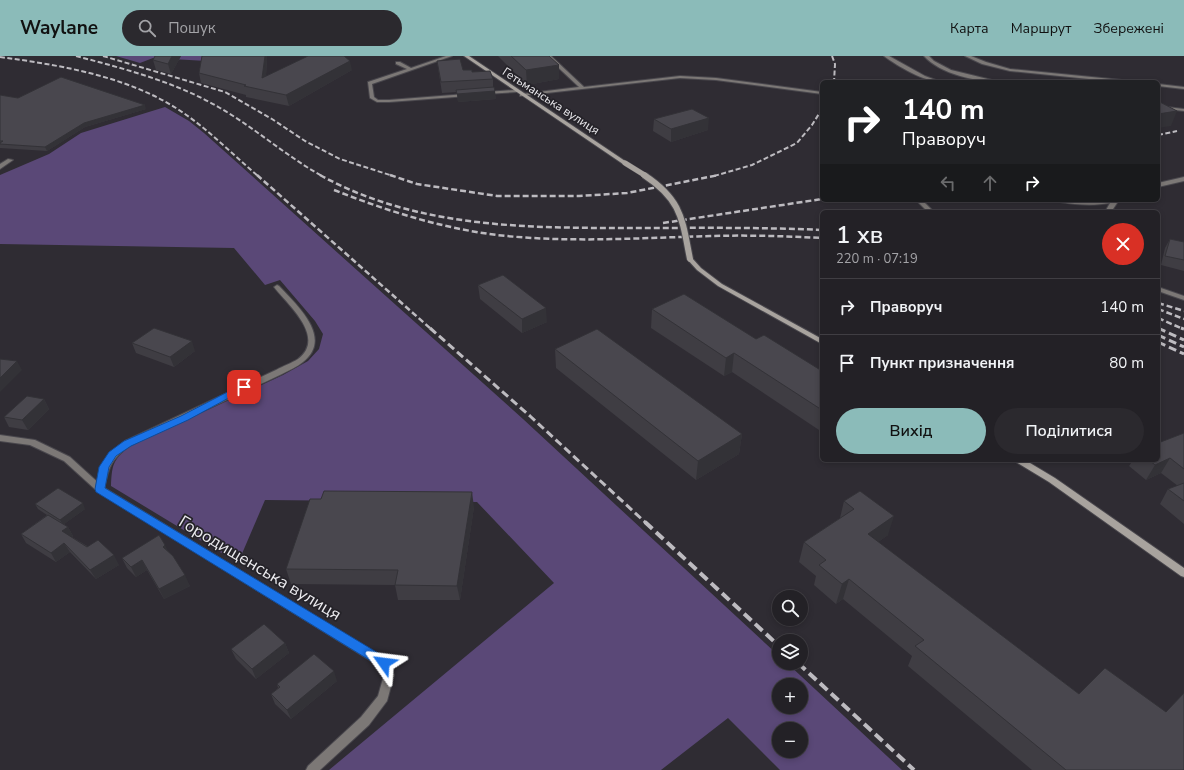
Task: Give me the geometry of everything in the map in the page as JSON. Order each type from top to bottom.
[{"type":"street","points":[[450,56],[370,83],[372,98],[377,101],[389,101],[472,94]]},
{"type":"street","name":"Гетьманська вулиця","points":[[466,56],[515,91],[592,139],[661,187],[672,199],[681,214],[690,259],[699,269],[720,285],[820,341]]},
{"type":"street","points":[[548,56],[583,88]]},
{"type":"street","points":[[886,56],[923,77],[933,80]]},
{"type":"street","points":[[926,56],[929,60],[943,67],[963,74],[989,80]]},
{"type":"street","points":[[967,56],[984,63],[1010,70],[1112,80]]},
{"type":"street","points":[[398,63],[411,69]]},
{"type":"street","points":[[522,95],[680,77],[701,78],[820,93]]},
{"type":"street","points":[[1160,85],[1184,88]]},
{"type":"street","points":[[480,94],[515,91]]},
{"type":"street","points":[[1160,107],[1184,110]]},
{"type":"street","points":[[0,167],[10,160]]},
{"type":"street","points":[[1160,185],[1184,179]]},
{"type":"street","points":[[921,202],[929,210]]},
{"type":"street","points":[[1074,202],[1100,204],[1108,202]]},
{"type":"street","points":[[100,489],[104,467],[112,454],[128,444],[279,372],[302,359],[311,349],[312,337],[308,323],[277,287]]},
{"type":"street","points":[[1160,290],[1184,298]]},
{"type":"street","name":"Городищенська вулиця","points":[[0,438],[32,442],[67,460],[100,489],[384,663],[389,675],[383,698],[365,721],[312,770]]},
{"type":"street","points":[[1022,462],[1052,480],[1184,573]]},
{"type":"shaded area","points":[[116,56],[237,56],[207,61],[153,58],[140,63]]},
{"type":"shaded area","points":[[165,107],[189,121],[523,419],[772,650],[772,670],[795,670],[803,678],[772,678],[772,714],[808,714],[808,683],[902,770],[780,770],[728,718],[661,770],[329,770],[554,583],[477,502],[265,500],[238,563],[111,486],[114,463],[130,446],[283,375],[308,361],[319,349],[323,334],[315,321],[280,280],[265,285],[234,248],[0,244],[0,175],[49,154],[81,133]]},
{"type":"building","points":[[155,56],[172,56],[168,64],[153,60]]},
{"type":"building","points":[[202,56],[265,56],[262,78],[308,56],[344,56],[350,61],[286,95],[244,86],[246,85],[199,73]]},
{"type":"building","points":[[511,56],[549,56],[559,65],[526,70]]},
{"type":"building","points":[[460,59],[463,70],[472,70],[472,72],[490,71],[493,79],[441,82],[437,61]]},
{"type":"building","points":[[61,77],[145,105],[84,123],[45,147],[0,144],[3,141],[0,141],[0,95],[18,98]]},
{"type":"building","points":[[494,87],[495,91],[457,94],[456,90]]},
{"type":"building","points":[[1160,102],[1177,111],[1160,114]]},
{"type":"building","points":[[692,109],[709,118],[671,129],[654,119]]},
{"type":"building","points":[[1170,239],[1184,242],[1184,260],[1165,256]]},
{"type":"building","points":[[503,275],[546,308],[522,319],[478,285]]},
{"type":"building","points":[[684,294],[756,339],[764,335],[820,370],[820,409],[734,353],[726,358],[652,309]]},
{"type":"building","points":[[154,328],[192,341],[170,357],[132,343]]},
{"type":"building","points":[[597,329],[742,434],[698,461],[555,349]]},
{"type":"building","points":[[0,359],[17,361],[0,378]]},
{"type":"building","points":[[27,396],[44,399],[22,420],[4,417]]},
{"type":"building","points":[[1184,433],[1184,469],[1170,458],[1155,465],[1151,462],[1160,462],[1160,442]]},
{"type":"building","points":[[1184,483],[1184,501],[1168,489]]},
{"type":"building","points":[[58,488],[83,503],[60,520],[35,504]]},
{"type":"building","points":[[324,491],[472,492],[457,586],[395,585],[398,570],[286,569],[310,499],[321,499]]},
{"type":"building","points":[[860,491],[894,516],[868,534],[1079,694],[1105,668],[1166,712],[1184,693],[1184,770],[1066,770],[915,646],[924,640],[849,579],[842,584],[819,565],[826,560],[804,542],[854,509],[844,501]]},
{"type":"building","points":[[48,515],[68,527],[62,531],[87,547],[98,540],[114,555],[90,570],[64,543],[51,553],[21,534]]},
{"type":"building","points":[[159,535],[165,545],[163,547],[173,556],[185,575],[159,589],[142,560],[131,567],[122,558]]},
{"type":"building","points":[[264,624],[285,643],[252,669],[231,649]]},
{"type":"building","points":[[314,654],[334,671],[287,710],[271,694],[280,687],[277,684]]},
{"type":"railway","points":[[76,56],[150,77],[203,99],[246,124],[296,160],[322,176]]},
{"type":"railway","points":[[103,56],[225,92],[272,119],[305,141],[340,159],[393,176]]},
{"type":"railway","points":[[832,56],[835,64],[834,80]]},
{"type":"railway","points":[[0,57],[69,68],[114,80],[156,97],[198,123],[258,176]]},
{"type":"railway","points":[[714,176],[752,165],[797,143],[812,125],[820,112]]},
{"type":"railway","points":[[1160,135],[1177,131]]},
{"type":"railway","points":[[257,175],[431,329]]},
{"type":"railway","points":[[714,176],[719,175]]},
{"type":"railway","points":[[322,176],[356,192],[393,205],[430,215],[469,221],[547,227],[820,230]]},
{"type":"railway","points":[[393,176],[417,184],[497,196],[579,196],[627,193],[714,176]]},
{"type":"railway","points":[[334,190],[414,218],[455,228],[497,235],[550,239],[630,239],[710,236],[780,236],[820,238]]},
{"type":"railway","points":[[663,223],[820,199]]},
{"type":"railway","points":[[1160,304],[1184,311]]},
{"type":"railway","points":[[1160,310],[1184,319]]},
{"type":"railway","points":[[1160,319],[1183,329]]},
{"type":"railway","points":[[430,328],[530,416],[646,523]]},
{"type":"railway","points":[[1160,329],[1184,340]]},
{"type":"railway","points":[[1160,336],[1184,347]]},
{"type":"railway","points":[[1160,343],[1184,354]]},
{"type":"railway","points":[[645,522],[772,640]]},
{"type":"railway","points":[[806,670],[914,770]]},
{"type":"route","points":[[244,387],[184,418],[128,444],[112,454],[104,467],[100,489],[384,663]]}]
